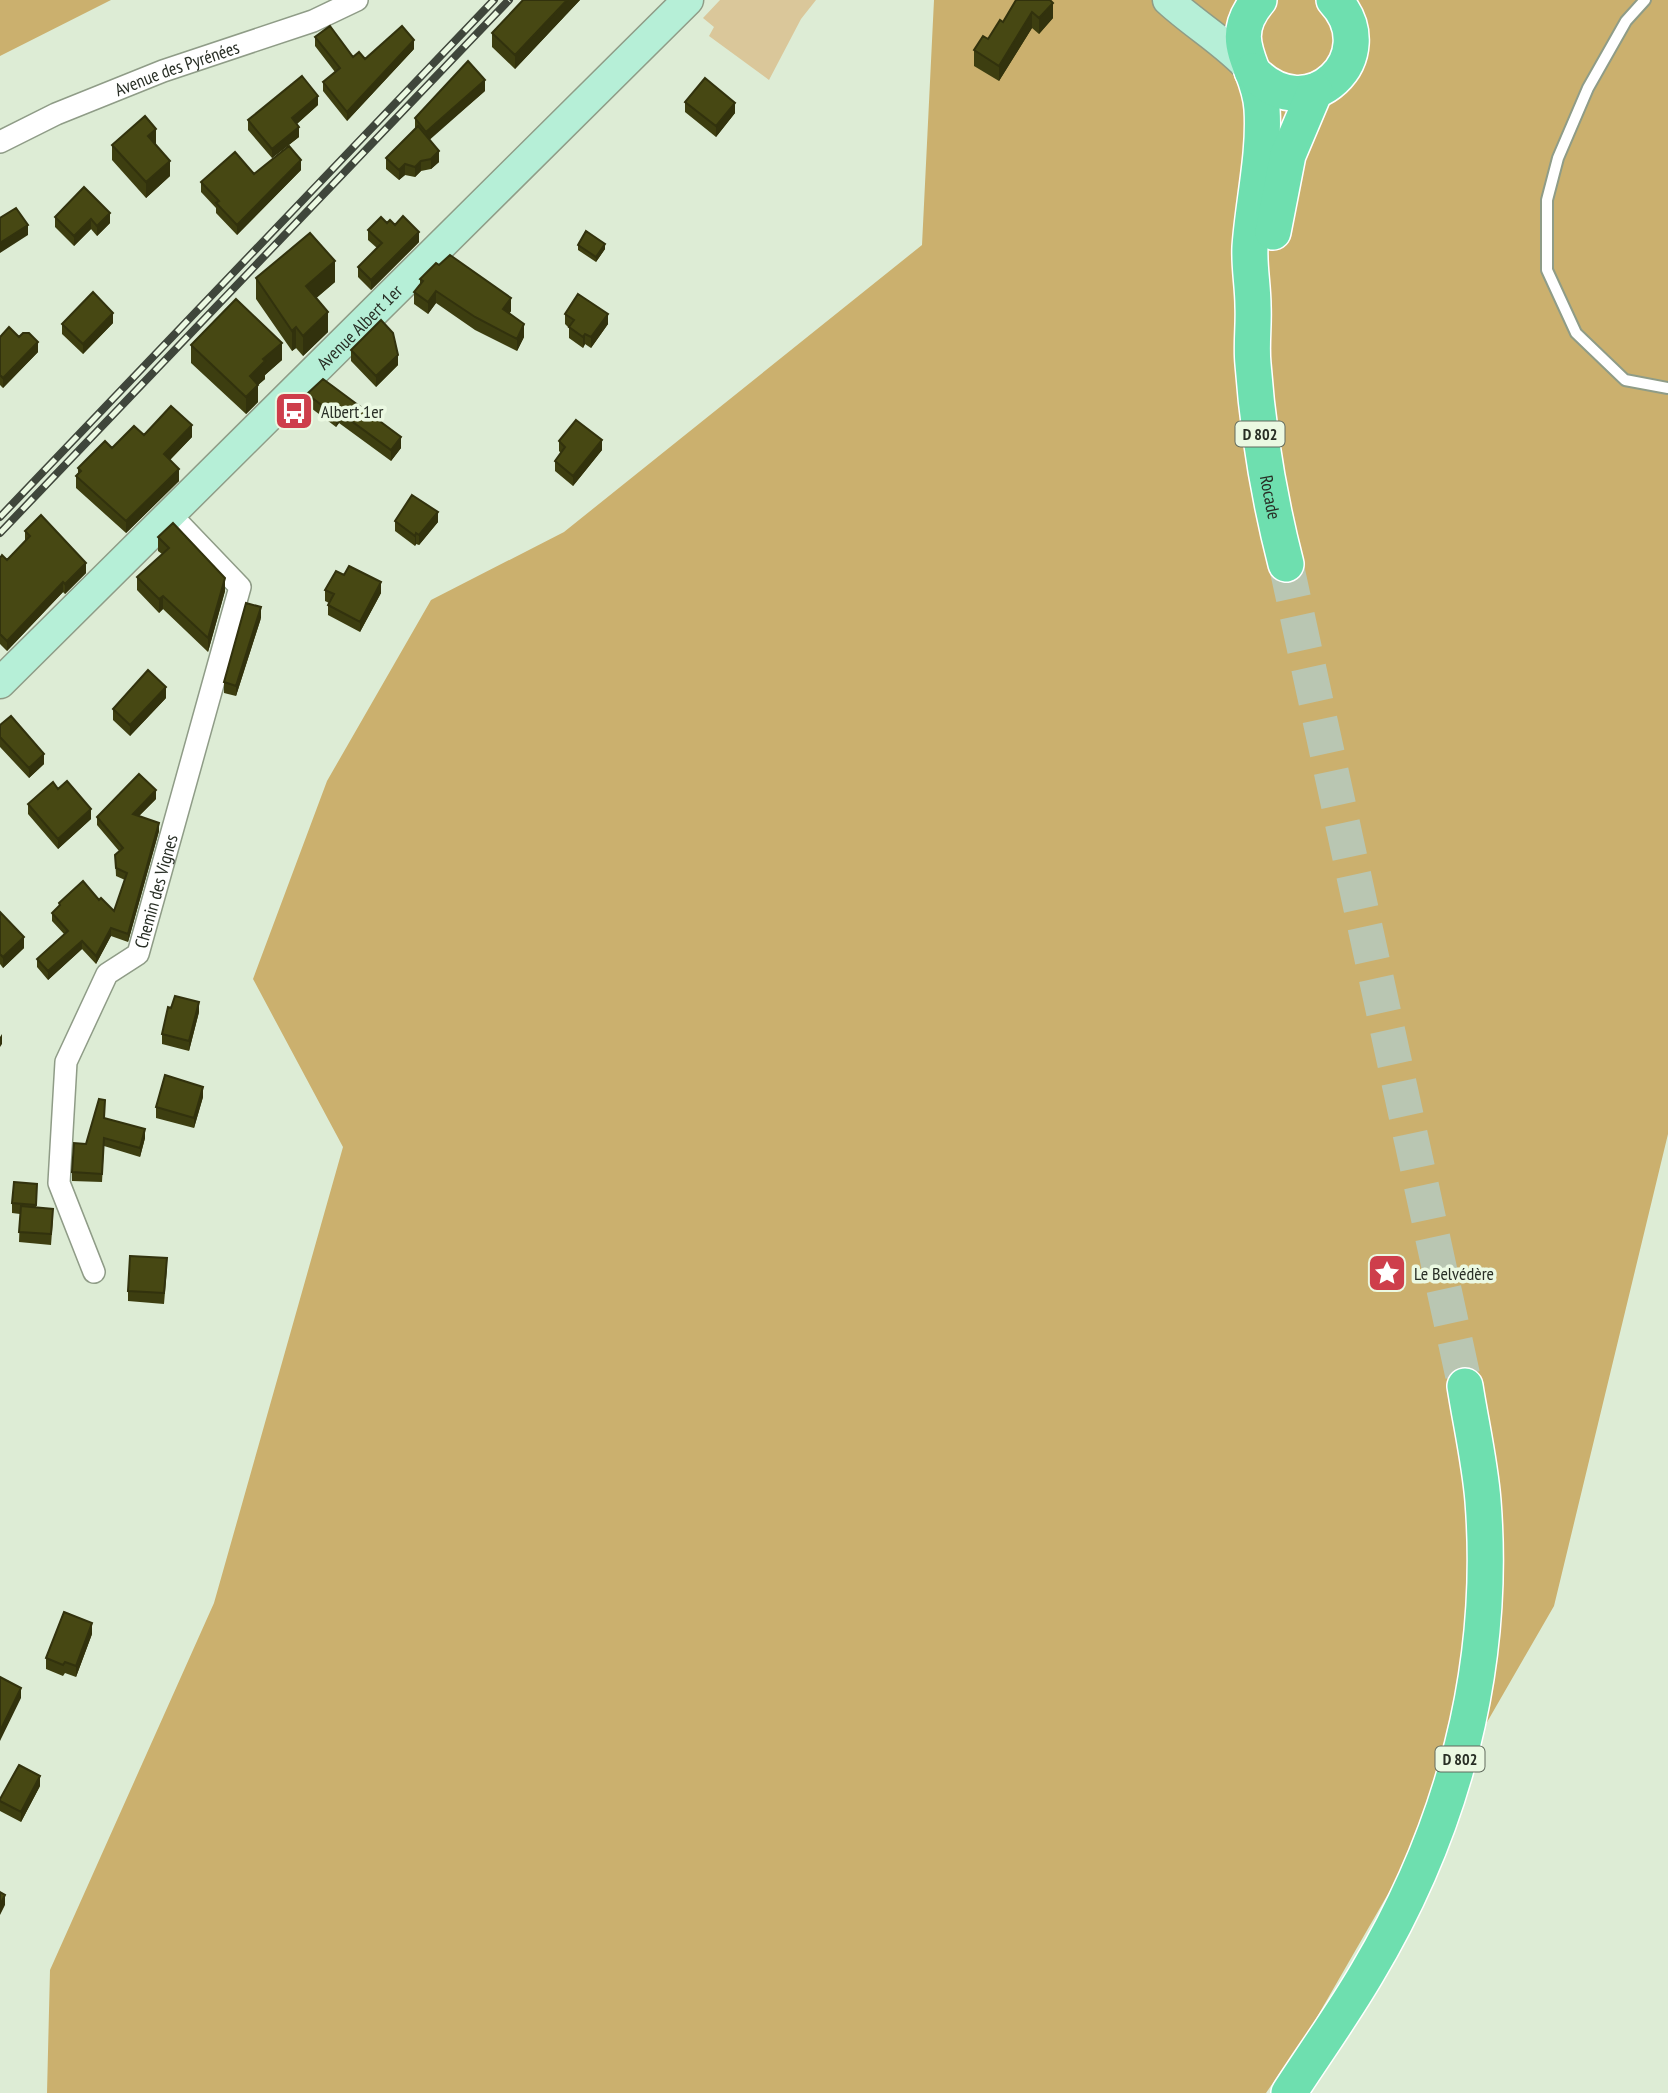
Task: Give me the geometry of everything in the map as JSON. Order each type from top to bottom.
[{"type":"main road","name":"Avenue Albert 1er","points":[[0,683],[688,0]]},
{"type":"main road","points":[[1168,0],[1229,47],[1264,83],[1279,92],[1297,94],[1315,91],[1329,83],[1341,71],[1349,56],[1352,39],[1349,23],[1339,3]]},
{"type":"main road","points":[[1252,71],[1244,56],[1242,40],[1244,24],[1259,0]]},
{"type":"main road","name":"D 802","points":[[1252,71],[1259,90],[1262,118],[1250,248],[1253,303]]},
{"type":"main road","name":"D 802","points":[[1253,303],[1270,251],[1277,201],[1288,155],[1315,91]]},
{"type":"main road","name":"Rocade","points":[[1253,303],[1252,362],[1262,454],[1272,511],[1286,564]]},
{"type":"main road","name":"D 802","points":[[1289,2093],[1367,1972],[1399,1912],[1430,1844],[1454,1781],[1469,1722],[1482,1633],[1485,1572],[1483,1500],[1465,1386]]},
{"type":"street","name":"Avenue des Pyrénées","points":[[0,142],[56,114],[163,71],[313,21],[357,0]]},
{"type":"street","name":"Chemin des Vignes","points":[[94,1272],[60,1183],[66,1062],[107,974],[138,954],[240,587],[171,515]]},
{"type":"lane","points":[[1645,0],[1626,21],[1588,88],[1558,158],[1547,200],[1547,270],[1576,333],[1625,380],[1668,388]]},
{"type":"shaded area","points":[[0,0],[111,0],[0,56]]},
{"type":"shaded area","points":[[720,0],[816,0],[801,19],[769,80],[709,36],[714,27],[703,18]]},
{"type":"shaded area","points":[[934,0],[1668,0],[1668,1134],[1554,1606],[1309,2031],[1266,2093],[47,2093],[50,1970],[214,1603],[343,1147],[253,979],[327,781],[431,600],[564,532],[922,245]]},
{"type":"building","points":[[523,0],[567,0],[515,55],[492,33]]},
{"type":"building","points":[[1016,0],[1050,0],[1053,3],[1039,18],[1032,12],[999,66],[974,50],[983,36],[988,39],[1000,20],[1003,22]]},
{"type":"building","points":[[330,26],[353,57],[359,52],[365,59],[402,26],[414,40],[347,112],[323,82],[340,68],[315,37]]},
{"type":"building","points":[[468,61],[485,80],[426,132],[415,118]]},
{"type":"building","points":[[302,76],[318,96],[292,118],[299,127],[272,149],[248,120]]},
{"type":"building","points":[[705,78],[735,103],[716,126],[685,102]]},
{"type":"building","points":[[145,116],[156,129],[148,136],[170,161],[146,182],[112,145]]},
{"type":"building","points":[[418,126],[439,151],[431,159],[421,161],[415,167],[405,164],[399,170],[386,158]]},
{"type":"building","points":[[289,146],[301,160],[237,225],[201,182],[235,152],[254,174]]},
{"type":"building","points":[[84,187],[110,213],[97,226],[91,219],[74,236],[55,217]]},
{"type":"building","points":[[16,208],[28,225],[0,243],[0,218]]},
{"type":"building","points":[[403,216],[419,232],[371,280],[358,267],[382,243],[368,230],[381,217],[387,223],[390,220],[395,225]]},
{"type":"building","points":[[586,231],[605,244],[596,257],[578,245]]},
{"type":"building","points":[[310,233],[335,261],[306,286],[328,312],[303,336],[296,327],[292,331],[256,278]]},
{"type":"building","points":[[450,255],[511,298],[503,309],[524,324],[517,339],[475,317],[436,291],[428,302],[414,292],[423,281],[420,279],[436,263],[439,265]]},
{"type":"building","points":[[93,292],[113,313],[83,344],[62,324]]},
{"type":"building","points":[[578,294],[608,314],[591,337],[585,334],[583,337],[569,327],[574,320],[565,314]]},
{"type":"building","points":[[236,299],[282,343],[263,359],[265,361],[250,376],[258,385],[246,397],[191,345]]},
{"type":"building","points":[[381,320],[393,333],[398,355],[376,376],[351,350]]},
{"type":"building","points":[[9,327],[19,337],[23,333],[29,333],[38,342],[3,378],[0,375],[0,337]]},
{"type":"building","points":[[323,379],[401,437],[391,450],[339,412],[336,416],[307,394]]},
{"type":"building","points":[[171,406],[192,425],[164,454],[179,469],[126,521],[76,476],[81,471],[78,468],[105,441],[112,448],[134,426],[144,435]]},
{"type":"building","points":[[576,420],[602,440],[573,476],[555,461],[565,447],[559,441]]},
{"type":"building","points":[[412,495],[438,512],[419,535],[416,533],[415,536],[395,521]]},
{"type":"building","points":[[41,515],[86,563],[65,584],[63,582],[7,641],[0,634],[0,558],[2,555],[7,560],[30,536],[25,531]]},
{"type":"building","points":[[173,523],[225,578],[208,638],[163,596],[159,599],[137,577],[169,548],[158,537]]},
{"type":"building","points":[[349,566],[381,582],[360,622],[328,605],[334,594],[325,590],[336,571],[344,575]]},
{"type":"building","points":[[246,603],[261,607],[236,686],[224,682]]},
{"type":"building","points":[[148,670],[166,687],[130,725],[113,709]]},
{"type":"building","points":[[11,716],[44,754],[29,768],[0,737],[0,725]]},
{"type":"building","points":[[139,774],[156,790],[133,814],[159,823],[128,934],[111,928],[96,956],[82,941],[48,971],[37,959],[68,931],[52,913],[83,881],[99,900],[101,898],[114,911],[127,873],[116,868],[115,855],[123,848],[97,817]]},
{"type":"building","points":[[67,781],[91,809],[58,839],[28,804],[53,782],[58,789]]},
{"type":"building","points":[[0,912],[24,937],[3,957],[0,954]]},
{"type":"building","points":[[175,996],[199,1002],[189,1041],[162,1034],[168,1007],[171,1008]]},
{"type":"building","points":[[165,1075],[203,1087],[194,1118],[156,1107]]},
{"type":"building","points":[[99,1099],[105,1100],[104,1118],[145,1129],[140,1148],[104,1138],[102,1174],[72,1172],[74,1143],[86,1144]]},
{"type":"building","points":[[14,1182],[37,1184],[36,1205],[12,1203]]},
{"type":"building","points":[[21,1206],[53,1209],[51,1234],[19,1232]]},
{"type":"building","points":[[130,1256],[167,1258],[164,1293],[128,1291]]},
{"type":"building","points":[[64,1612],[92,1623],[76,1666],[65,1662],[63,1665],[46,1658]]},
{"type":"building","points":[[0,1677],[21,1688],[0,1731]]},
{"type":"building","points":[[19,1765],[40,1776],[21,1812],[0,1801]]},
{"type":"building","points":[[0,1892],[5,1895],[0,1905]]},
{"type":"tunnel","points":[[1286,564],[1465,1386]]},
{"type":"railway","points":[[0,517],[494,0]]},
{"type":"railway","points":[[0,533],[509,0]]},
{"type":"place","name":"Albert 1er","points":[[294,411]]},
{"type":"place","name":"Le Belvédère","points":[[1387,1273]]}]
